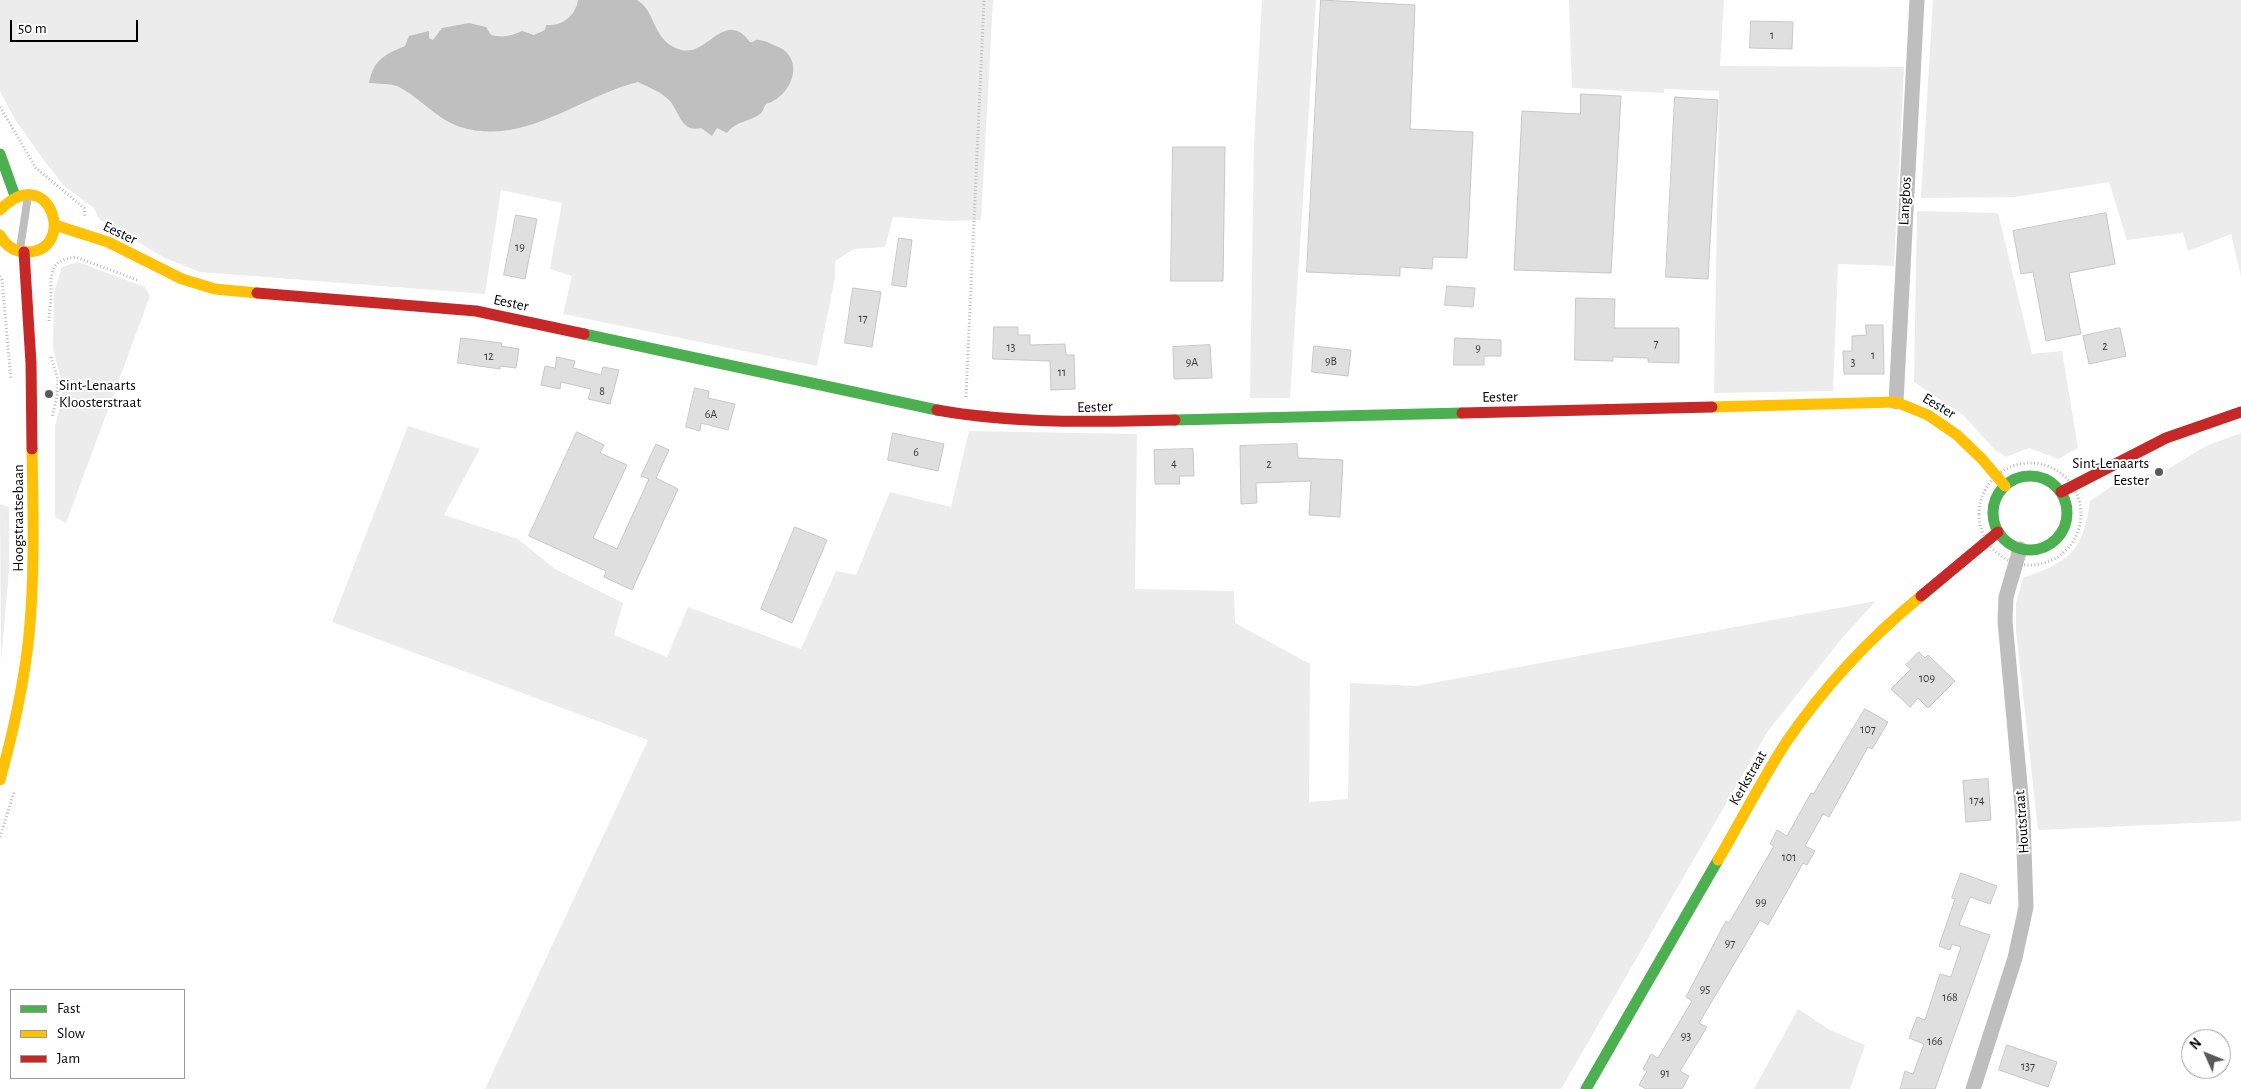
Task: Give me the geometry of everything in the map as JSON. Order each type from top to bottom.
[{"type":"main road","points":[[0,154],[15,196]]},
{"type":"main road","points":[[0,210],[6,202],[15,196],[28,194],[43,199],[50,206],[56,225],[49,242],[34,251],[22,252],[8,246],[0,236]]},
{"type":"main road","name":"Eester","points":[[56,225],[108,242],[182,279],[215,288],[476,310],[965,415],[1061,423],[1896,402],[1918,408],[1946,426],[2005,486]]},
{"type":"main road","name":"Hoogstraatsebaan","points":[[0,780],[15,724],[29,636],[34,549],[31,363],[22,252]]},
{"type":"main road","points":[[2061,492],[2166,438],[2241,412]]},
{"type":"main road","points":[[2035,476],[2052,483],[2061,492],[2067,505],[2067,519],[2058,538],[2041,549],[2020,549],[2008,543],[1998,532],[1993,511],[1997,497],[2005,486],[2022,477],[2035,476]]},
{"type":"main road","name":"Kerkstraat","points":[[1586,1089],[1787,741],[1835,680],[1886,625],[1998,532]]},
{"type":"street","name":"Langbos","points":[[1896,402],[1917,0]]},
{"type":"street","name":"Houtstraat","points":[[1973,1089],[2015,958],[2026,907],[2023,818],[2005,622],[2006,597],[2020,549]]},
{"type":"lane","points":[[22,252],[28,194]]},
{"type":"path","points":[[965,415],[984,0]]},
{"type":"path","points":[[0,107],[31,160]]},
{"type":"path","points":[[50,281],[52,271],[58,262],[65,258],[76,257],[141,281]]},
{"type":"path","points":[[0,276],[8,329],[11,388]]},
{"type":"shaded area","points":[[0,0],[993,0],[981,220],[950,221],[893,217],[885,247],[854,249],[835,261],[835,278],[817,366],[563,314],[572,276],[550,269],[562,203],[501,190],[485,294],[200,272],[165,258],[99,219],[94,208],[64,186],[43,159],[14,118],[0,91]]},
{"type":"shaded area","points":[[578,0],[637,0],[648,11],[665,41],[682,50],[691,50],[724,31],[732,30],[741,33],[750,42],[763,40],[787,53],[792,60],[793,75],[786,90],[773,101],[766,104],[760,114],[734,126],[727,133],[717,128],[712,136],[701,128],[694,129],[685,125],[666,97],[638,82],[616,89],[529,125],[507,130],[484,131],[460,127],[444,119],[399,87],[388,84],[369,83],[377,63],[386,55],[405,46],[409,36],[429,31],[429,38],[433,40],[442,28],[469,23],[486,27],[491,35],[496,36],[507,36],[522,31],[534,35],[545,30],[546,25],[557,24],[571,16]]},
{"type":"shaded area","points":[[1262,0],[1316,0],[1290,398],[1250,398],[1254,142]]},
{"type":"shaded area","points":[[1569,0],[1724,0],[1720,66],[1904,67],[1894,266],[1838,264],[1833,391],[1714,393],[1719,91],[1664,89],[1664,93],[1572,88]]},
{"type":"shaded area","points":[[1933,0],[2241,0],[2241,277],[2231,234],[2188,251],[2183,233],[2127,240],[2109,182],[2015,197],[1921,198]]},
{"type":"shaded area","points":[[1917,211],[1998,213],[2032,354],[2062,351],[2078,448],[2058,459],[2029,448],[2006,457],[1995,450],[1963,415],[1914,382]]},
{"type":"shaded area","points":[[78,262],[145,287],[150,296],[66,523],[55,517],[55,426],[61,403],[62,382],[53,349],[54,293],[62,267]]},
{"type":"shaded area","points":[[408,426],[480,449],[444,515],[518,539],[555,569],[623,603],[614,635],[667,657],[688,607],[801,649],[836,571],[856,575],[890,492],[951,507],[969,431],[1137,434],[1135,589],[1234,591],[1235,623],[1310,664],[1309,802],[1348,799],[1350,683],[1416,686],[1876,601],[1843,637],[1768,731],[1561,1089],[485,1089],[648,740],[332,622]]},
{"type":"shaded area","points":[[2241,433],[2241,821],[2038,830],[2016,631],[2016,603],[2023,578],[2052,566],[2072,552],[2083,532],[2090,501],[2115,484],[2166,470],[2206,446]]},
{"type":"shaded area","points":[[0,504],[9,507],[9,570],[1,662]]},
{"type":"shaded area","points":[[1798,1009],[1830,1030],[1865,1045],[1850,1089],[1754,1089]]},
{"type":"building","points":[[1321,0],[1415,5],[1410,129],[1473,132],[1467,258],[1433,257],[1432,269],[1400,267],[1400,276],[1307,272]]},
{"type":"building","points":[[1751,21],[1793,22],[1792,49],[1750,48]]},
{"type":"building","points":[[1581,94],[1621,96],[1611,273],[1514,270],[1522,111],[1580,114]]},
{"type":"building","points":[[1675,97],[1718,100],[1708,279],[1666,277]]},
{"type":"building","points":[[1173,147],[1225,147],[1223,281],[1171,281]]},
{"type":"building","points":[[2106,213],[2115,264],[2069,273],[2081,334],[2046,341],[2033,272],[2021,274],[2013,231]]},
{"type":"building","points":[[516,215],[537,219],[525,279],[504,275]]},
{"type":"building","points":[[899,238],[912,240],[906,287],[892,285]]},
{"type":"building","points":[[1447,286],[1475,288],[1473,307],[1445,305]]},
{"type":"building","points":[[853,288],[881,292],[872,347],[845,343]]},
{"type":"building","points":[[1576,298],[1615,299],[1614,328],[1679,328],[1679,363],[1648,362],[1648,358],[1613,357],[1613,361],[1575,360]]},
{"type":"building","points":[[1866,325],[1883,325],[1884,374],[1844,374],[1843,351],[1852,351],[1852,336],[1866,335]]},
{"type":"building","points":[[994,327],[1018,327],[1018,335],[1030,335],[1030,345],[1065,344],[1066,355],[1074,355],[1075,389],[1051,390],[1050,361],[993,359]]},
{"type":"building","points":[[2120,328],[2126,356],[2089,364],[2083,336]]},
{"type":"building","points":[[461,338],[502,343],[501,346],[519,349],[516,368],[500,366],[500,369],[458,363]]},
{"type":"building","points":[[1455,338],[1501,340],[1501,356],[1484,356],[1484,365],[1454,365]]},
{"type":"building","points":[[1210,345],[1212,378],[1174,379],[1173,347]]},
{"type":"building","points":[[1314,346],[1351,350],[1348,376],[1312,372]]},
{"type":"building","points":[[557,357],[575,361],[573,368],[601,375],[603,367],[619,370],[610,404],[588,399],[591,389],[561,382],[560,389],[541,385],[545,366],[555,368]]},
{"type":"building","points":[[695,388],[709,391],[708,398],[735,404],[728,430],[701,423],[700,431],[686,427]]},
{"type":"building","points":[[577,432],[604,445],[600,453],[627,465],[593,538],[617,549],[649,479],[641,476],[656,444],[669,450],[656,478],[678,489],[632,590],[604,577],[606,571],[529,536]]},
{"type":"building","points":[[893,433],[944,444],[938,471],[888,460]]},
{"type":"building","points":[[1297,444],[1298,458],[1343,460],[1340,517],[1309,515],[1311,481],[1256,483],[1257,503],[1241,504],[1240,446]]},
{"type":"building","points":[[1193,449],[1194,476],[1179,476],[1180,484],[1155,484],[1154,450]]},
{"type":"building","points":[[795,527],[827,540],[792,623],[761,609]]},
{"type":"building","points":[[1919,652],[1925,658],[1928,655],[1955,681],[1928,708],[1918,698],[1910,707],[1891,689],[1911,669],[1906,665]]},
{"type":"building","points":[[1865,709],[1888,722],[1872,749],[1868,747],[1829,817],[1823,814],[1805,846],[1815,851],[1807,865],[1803,863],[1768,925],[1760,920],[1699,1023],[1707,1027],[1680,1071],[1689,1076],[1682,1089],[1646,1089],[1639,1085],[1647,1071],[1643,1069],[1651,1054],[1658,1058],[1692,1001],[1686,997],[1726,921],[1729,923],[1774,846],[1770,844],[1777,830],[1787,836],[1811,793],[1813,794]]},
{"type":"building","points":[[1988,779],[1991,820],[1966,822],[1963,781]]},
{"type":"building","points":[[1961,873],[1997,886],[1990,904],[1970,897],[1959,925],[1990,935],[1935,1089],[1900,1089],[1905,1071],[1913,1074],[1924,1044],[1909,1038],[1917,1017],[1925,1020],[1940,974],[1951,977],[1961,947],[1952,944],[1950,950],[1939,946],[1955,899],[1952,898]]},
{"type":"building","points":[[2007,1045],[2057,1062],[2048,1087],[1999,1070]]},
{"type":"traffic: fast","points":[[0,154],[15,196]]},
{"type":"traffic: fast","points":[[584,334],[937,410]]},
{"type":"traffic: fast","points":[[1175,420],[1462,413]]},
{"type":"traffic: fast","points":[[2023,476],[2037,476],[2051,482],[2061,492],[2067,506],[2067,513],[2067,520],[2061,534],[2051,544],[2037,550],[2023,550],[2009,544],[1999,534],[1993,520],[1993,506],[1999,492],[2009,482],[2023,476]]},
{"type":"traffic: fast","points":[[1586,1089],[1718,860]]},
{"type":"traffic: slow","points":[[0,210],[18,197],[33,195],[45,201],[52,213],[54,226],[51,239],[41,249],[24,252],[10,247],[0,235]]},
{"type":"traffic: slow","points":[[55,225],[108,242],[182,279],[215,289],[257,293]]},
{"type":"traffic: slow","points":[[1712,407],[1896,402],[1928,415],[1957,435],[1982,459],[2005,486]]},
{"type":"traffic: slow","points":[[0,780],[18,708],[29,635],[33,565],[32,449]]},
{"type":"traffic: slow","points":[[1718,860],[1769,770],[1801,721],[1832,682],[1866,646],[1921,596]]},
{"type":"traffic: jam","points":[[24,252],[31,363],[32,449]]},
{"type":"traffic: jam","points":[[257,293],[476,311],[584,334]]},
{"type":"traffic: jam","points":[[1462,413],[1712,407]]},
{"type":"traffic: jam","points":[[937,410],[967,415],[1026,420],[1175,420]]},
{"type":"traffic: jam","points":[[2061,492],[2166,438],[2241,412]]},
{"type":"traffic: jam","points":[[1921,596],[1998,532]]},
{"type":"place","name":"Sint-Lenaarts Kloosterstraat","points":[[49,394]]},
{"type":"place","name":"Sint-Lenaarts Eester","points":[[2159,472]]}]
